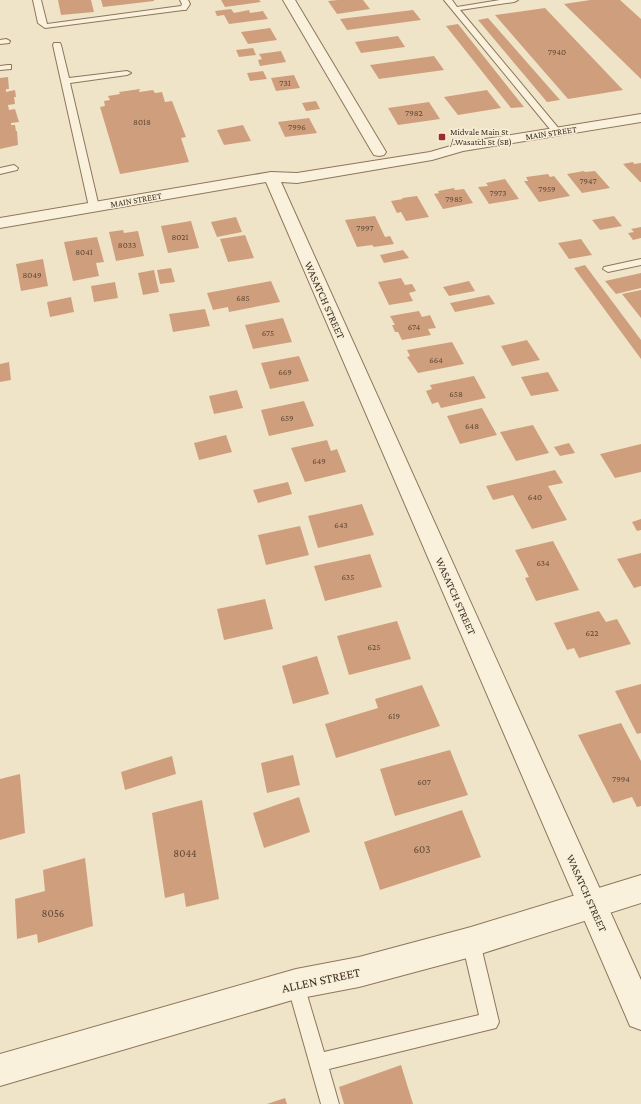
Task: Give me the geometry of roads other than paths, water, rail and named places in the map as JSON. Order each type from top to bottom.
[{"type":"street","points":[[289,0],[379,152]]},
{"type":"street","name":"MAIN STREET","points":[[0,224],[271,177],[297,178],[432,156],[461,147],[641,118]]},
{"type":"street","name":"MAIN STREET","points":[[271,177],[291,166],[426,144],[461,147]]},
{"type":"street","name":"WASATCH STREET","points":[[271,177],[641,1015]]},
{"type":"street","name":"ALLEN STREET","points":[[0,1070],[296,984],[359,972],[471,942],[641,888]]},
{"type":"lane","points":[[37,0],[42,23],[45,26],[182,8],[186,4],[184,0]]},
{"type":"lane","points":[[448,0],[557,132]]},
{"type":"lane","points":[[455,9],[514,0]]},
{"type":"lane","points":[[57,45],[94,207]]},
{"type":"lane","points":[[65,81],[127,73]]},
{"type":"lane","points":[[0,170],[14,168]]},
{"type":"lane","points":[[608,269],[641,262]]},
{"type":"lane","points":[[318,1062],[490,1022],[471,942]]},
{"type":"lane","points":[[296,984],[330,1104]]},
{"type":"place","name":"Midvale Main St / Wasatch St (SB)","points":[[442,137]]}]
